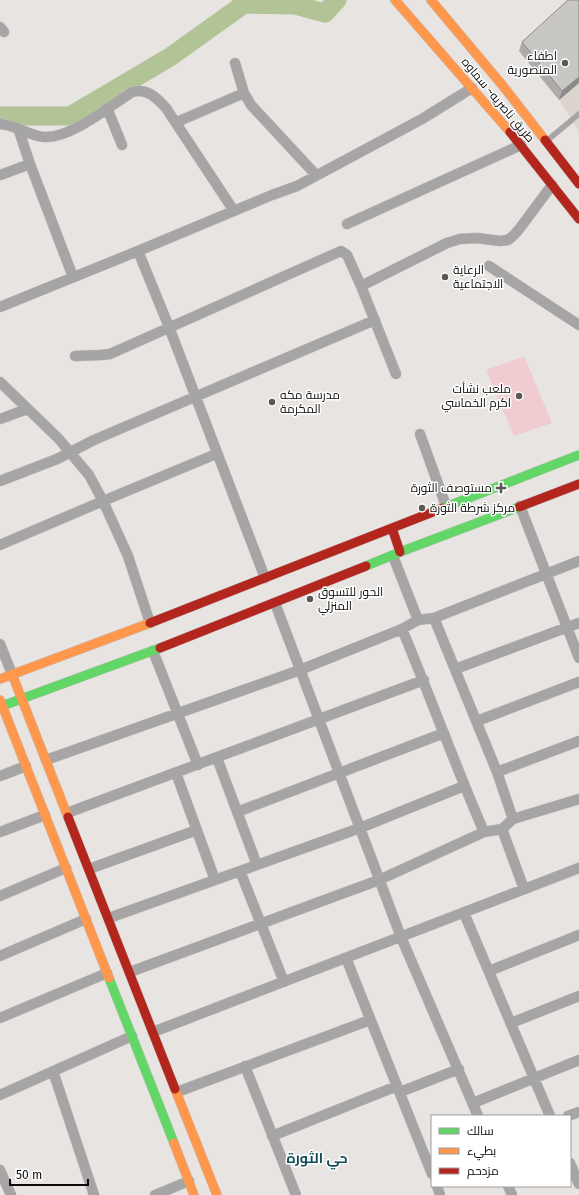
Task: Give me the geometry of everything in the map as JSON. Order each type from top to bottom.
[{"type":"main road","name":"طريق ناصريه~ سماوه","points":[[395,0],[521,145],[579,219]]},
{"type":"main road","name":"طريق ناصريه~ سماوه","points":[[431,0],[498,90],[545,142],[579,184]]},
{"type":"main road","points":[[483,102],[498,90]]},
{"type":"main road","points":[[0,679],[150,623],[579,455]]},
{"type":"main road","points":[[194,1195],[1,704],[22,698],[153,650],[579,484]]},
{"type":"main road","points":[[392,528],[397,554]]},
{"type":"main road","points":[[12,674],[217,1195]]},
{"type":"street","points":[[235,63],[244,93],[251,105],[316,175]]},
{"type":"street","points":[[0,307],[297,186],[422,119],[472,88]]},
{"type":"street","points":[[0,124],[9,125],[44,137],[56,137],[76,128],[132,92],[139,90],[146,91],[166,108],[177,122],[234,211]]},
{"type":"street","points":[[177,122],[244,93]]},
{"type":"street","points":[[107,108],[122,145]]},
{"type":"street","points":[[18,128],[30,164],[73,277]]},
{"type":"street","points":[[348,224],[521,145]]},
{"type":"street","points":[[0,174],[30,164]]},
{"type":"street","points":[[361,286],[447,243],[460,239],[477,238],[500,241],[508,240],[520,228],[552,185]]},
{"type":"street","points":[[138,251],[169,327],[216,454],[265,578]]},
{"type":"street","points":[[75,356],[110,354],[338,251],[341,251],[347,255],[361,286],[396,374]]},
{"type":"street","points":[[490,266],[579,325]]},
{"type":"street","points":[[0,481],[70,453],[94,440],[375,320]]},
{"type":"street","points":[[0,382],[58,438],[89,475],[103,501],[128,556],[150,623]]},
{"type":"street","points":[[0,419],[27,409]]},
{"type":"street","points":[[420,434],[446,506]]},
{"type":"street","points":[[0,545],[216,454]]},
{"type":"street","points":[[520,506],[579,658]]},
{"type":"street","points":[[397,554],[418,620]]},
{"type":"street","points":[[46,760],[300,670],[402,629],[418,620],[434,618],[579,561]]},
{"type":"street","points":[[275,603],[401,937],[478,1115]]},
{"type":"street","points":[[434,618],[477,721],[513,819]]},
{"type":"street","points":[[455,669],[579,623]]},
{"type":"street","points":[[402,629],[424,680],[464,786],[484,832]]},
{"type":"street","points":[[0,644],[12,674]]},
{"type":"street","points":[[153,650],[198,765]]},
{"type":"street","points":[[67,813],[424,680]]},
{"type":"street","points":[[477,721],[579,682]]},
{"type":"street","points":[[238,812],[444,733]]},
{"type":"street","points":[[497,772],[579,741]]},
{"type":"street","points":[[217,758],[257,865]]},
{"type":"street","points":[[0,776],[26,766]]},
{"type":"street","points":[[176,773],[215,880]]},
{"type":"street","points":[[109,918],[360,828],[464,786]]},
{"type":"street","points":[[130,972],[379,880],[484,832],[502,829],[513,819],[579,799]]},
{"type":"street","points":[[0,832],[45,815]]},
{"type":"street","points":[[502,829],[524,889]]},
{"type":"street","points":[[89,869],[197,830]]},
{"type":"street","points":[[0,896],[66,868]]},
{"type":"street","points":[[153,1032],[579,868]]},
{"type":"street","points":[[240,871],[284,982]]},
{"type":"street","points":[[464,913],[550,1115]]},
{"type":"street","points":[[0,956],[86,919]]},
{"type":"street","points":[[489,971],[579,935]]},
{"type":"street","points":[[346,958],[431,1172]]},
{"type":"street","points":[[0,1018],[107,974]]},
{"type":"street","points":[[511,1023],[579,996]]},
{"type":"street","points":[[177,1092],[370,1020]]},
{"type":"street","points":[[0,1095],[132,1036]]},
{"type":"street","points":[[473,1103],[579,1060]]},
{"type":"street","points":[[245,1066],[296,1195]]},
{"type":"street","points":[[272,1136],[398,1089],[459,1069]]},
{"type":"street","points":[[53,1071],[94,1195]]},
{"type":"street","points":[[571,1165],[579,1184]]},
{"type":"street","points":[[0,1170],[12,1195]]},
{"type":"street","points":[[155,1195],[189,1181]]},
{"type":"lane","points":[[545,142],[579,114]]},
{"type":"shaded area","points":[[579,83],[579,131],[559,100]]},
{"type":"shaded area","name":"ملعب نشأت اكرم الخماسي","points":[[524,356],[552,423],[514,436],[486,370]]},
{"type":"building","points":[[568,0],[579,0],[579,77],[562,91],[522,42]]},
{"type":"waterway","points":[[0,116],[70,116],[170,57],[244,4],[295,5],[325,13],[337,0]]},
{"type":"traffic: fast","points":[[443,508],[579,455]]},
{"type":"traffic: fast","points":[[366,566],[519,507]]},
{"type":"traffic: fast","points":[[2,706],[160,648]]},
{"type":"traffic: fast","points":[[109,978],[174,1143]]},
{"type":"traffic: slow","points":[[395,0],[510,132]]},
{"type":"traffic: slow","points":[[431,0],[503,86],[545,140]]},
{"type":"traffic: slow","points":[[0,679],[150,623]]},
{"type":"traffic: slow","points":[[12,674],[68,817]]},
{"type":"traffic: slow","points":[[0,700],[109,978]]},
{"type":"traffic: slow","points":[[175,1089],[217,1195]]},
{"type":"traffic: slow","points":[[174,1143],[194,1195]]},
{"type":"traffic: jam","points":[[510,132],[579,219]]},
{"type":"traffic: jam","points":[[545,140],[579,184]]},
{"type":"traffic: jam","points":[[519,507],[579,484]]},
{"type":"traffic: jam","points":[[150,623],[443,508]]},
{"type":"traffic: jam","points":[[392,528],[400,552]]},
{"type":"traffic: jam","points":[[160,648],[366,566]]},
{"type":"traffic: jam","points":[[68,817],[175,1089]]},
{"type":"place","name":"اطفاء المنصورية","points":[[565,63]]},
{"type":"place","name":"الرعاية الاجتماعية","points":[[445,277]]},
{"type":"place","name":"ملعب نشأت اكرم الخماسي","points":[[519,396]]},
{"type":"place","name":"مدرسة مكه المكرمة","points":[[272,402]]},
{"type":"place","name":"مستوصف الثورة","points":[[501,488]]},
{"type":"place","name":"مركز شرطة الثورة","points":[[422,508]]},
{"type":"place","name":"الحور للتسوق المنزلي","points":[[310,599]]},
{"type":"district","name":"حي الثورة","points":[[317,1158]]}]
